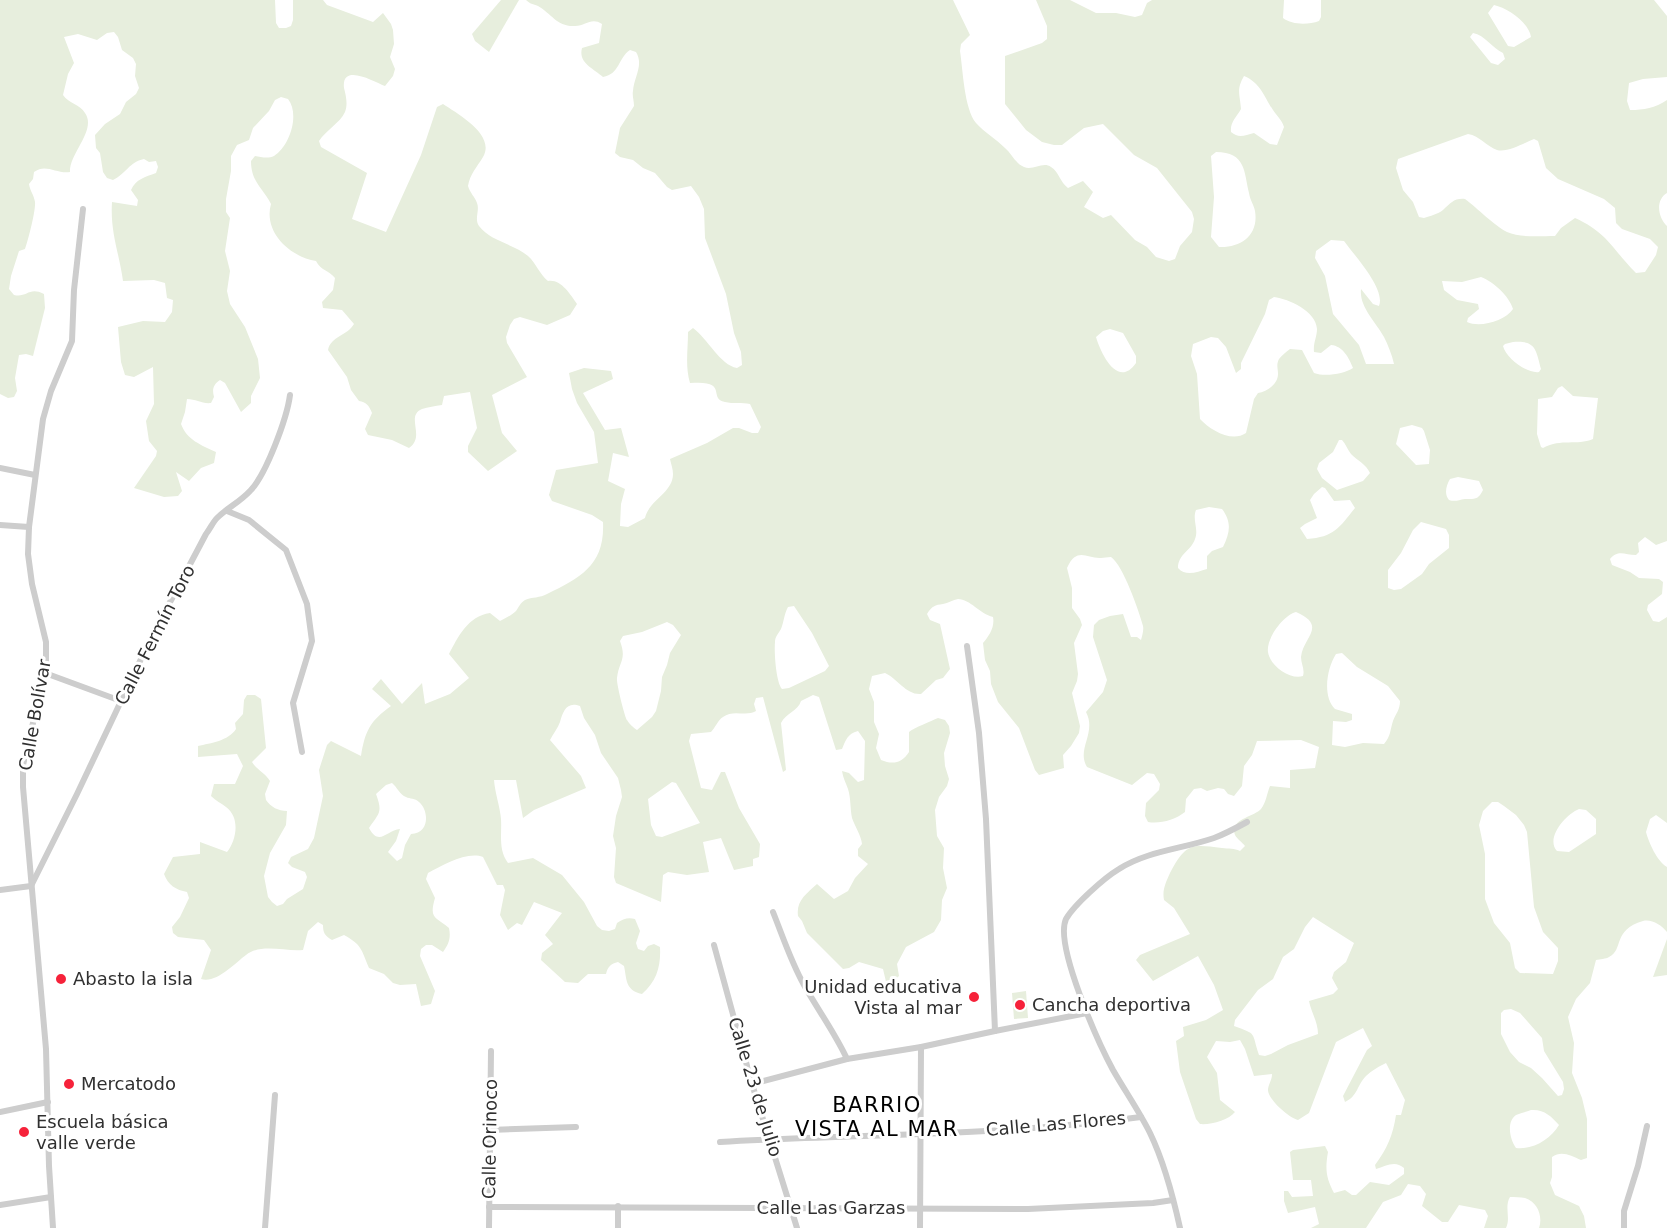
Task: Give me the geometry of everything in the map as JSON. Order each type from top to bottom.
[{"type":"street","name":"Calle Bolívar","points":[[53,1228],[46,1049],[23,787],[24,765],[45,673],[46,642],[32,584],[28,554],[29,527],[43,419],[51,391],[72,340],[74,290],[83,209]]},
{"type":"street","name":"Calle Fermín Toro","points":[[31,886],[150,640],[206,534],[218,518],[253,489],[288,413],[290,395]]},
{"type":"street","points":[[0,468],[36,475]]},
{"type":"street","points":[[227,511],[249,520],[286,550],[307,604],[312,641],[292,703],[302,752]]},
{"type":"street","points":[[0,525],[29,527]]},
{"type":"street","points":[[967,646],[979,733],[986,819],[995,1031]]},
{"type":"street","points":[[45,673],[121,700]]},
{"type":"street","points":[[1180,1228],[1158,1152],[1113,1069],[1087,1013],[1065,942],[1064,930],[1066,920],[1093,889],[1120,868],[1158,852],[1214,838],[1246,822]]},
{"type":"street","points":[[0,890],[31,886]]},
{"type":"street","points":[[773,912],[791,960],[847,1059]]},
{"type":"street","name":"Calle 23 de Julio","points":[[714,945],[752,1084],[797,1228]]},
{"type":"street","points":[[752,1084],[847,1059],[921,1047],[1087,1013]]},
{"type":"street","points":[[921,1047],[921,1228]]},
{"type":"street","name":"Calle Orinoco","points":[[489,1228],[491,1051]]},
{"type":"street","points":[[265,1228],[275,1095]]},
{"type":"street","points":[[0,1112],[48,1102]]},
{"type":"street","name":"Calle Las Flores","points":[[720,1142],[920,1135],[1090,1124],[1141,1117]]},
{"type":"street","points":[[1624,1228],[1624,1211],[1647,1126]]},
{"type":"street","points":[[489,1130],[576,1127]]},
{"type":"street","points":[[0,1205],[51,1197]]},
{"type":"street","name":"Calle Las Garzas","points":[[489,1207],[1028,1209],[1173,1200]]},
{"type":"street","points":[[618,1206],[618,1228]]},
{"type":"green space","points":[[0,0],[275,0],[276,23],[279,28],[291,26],[293,0],[323,0],[327,5],[373,22],[383,13],[393,30],[394,44],[390,57],[395,69],[393,76],[385,86],[360,76],[348,76],[344,80],[347,103],[345,112],[319,141],[321,147],[367,173],[352,219],[386,232],[421,155],[437,107],[443,104],[466,119],[480,133],[484,141],[486,149],[468,186],[477,203],[479,226],[489,235],[528,256],[548,281],[561,285],[577,304],[570,315],[547,325],[520,317],[514,319],[510,325],[506,337],[507,343],[527,377],[492,395],[502,433],[517,451],[488,471],[468,452],[468,446],[477,428],[470,392],[444,396],[442,405],[424,408],[417,412],[415,416],[416,438],[409,448],[392,440],[368,435],[365,429],[372,413],[371,410],[365,403],[359,401],[351,390],[347,377],[328,350],[332,342],[354,324],[342,310],[323,308],[322,302],[333,290],[335,278],[320,267],[316,261],[306,259],[288,249],[281,242],[271,224],[271,204],[253,174],[251,161],[255,156],[267,158],[274,156],[289,138],[293,121],[292,105],[288,99],[281,97],[275,100],[269,111],[253,128],[249,140],[237,145],[231,156],[226,199],[226,212],[230,218],[225,251],[230,271],[227,291],[230,304],[245,327],[258,359],[260,378],[251,396],[251,403],[241,412],[225,383],[220,380],[214,387],[214,397],[211,403],[187,399],[181,424],[191,438],[216,452],[214,463],[201,468],[189,481],[176,472],[182,491],[178,496],[164,497],[134,488],[157,451],[149,441],[146,421],[154,404],[153,367],[134,377],[125,375],[121,362],[118,327],[143,321],[165,322],[172,312],[173,300],[167,298],[165,283],[154,280],[123,281],[114,233],[112,202],[137,206],[138,200],[131,190],[133,186],[145,177],[156,173],[158,167],[156,161],[149,162],[144,159],[113,180],[107,178],[103,172],[95,135],[105,124],[120,114],[126,102],[136,94],[139,88],[135,76],[136,64],[133,58],[122,50],[114,32],[107,33],[97,40],[78,34],[64,37],[74,63],[68,74],[63,95],[83,110],[88,120],[88,127],[70,172],[38,169],[34,172],[29,184],[35,202],[33,218],[25,249],[19,251],[9,289],[14,295],[35,291],[44,294],[45,308],[33,356],[19,355],[15,378],[17,391],[14,397],[8,398],[0,394]]},
{"type":"green space","points":[[501,0],[519,0],[489,52],[475,41],[472,34]]},
{"type":"green space","points":[[526,0],[953,0],[970,35],[961,44],[960,51],[966,99],[976,123],[1024,167],[1048,165],[1068,188],[1083,181],[1093,192],[1084,207],[1103,218],[1111,215],[1135,240],[1147,247],[1156,257],[1169,261],[1175,259],[1180,246],[1192,232],[1194,219],[1192,212],[1157,168],[1134,155],[1103,124],[1084,128],[1062,145],[1042,142],[1026,130],[1005,104],[1005,56],[1042,43],[1047,39],[1047,26],[1036,0],[1070,0],[1096,13],[1116,13],[1135,17],[1142,15],[1147,3],[1152,0],[1284,0],[1283,18],[1305,24],[1319,21],[1321,0],[1654,0],[1667,16],[1667,77],[1629,83],[1627,101],[1630,110],[1635,110],[1654,107],[1667,100],[1667,193],[1659,204],[1659,209],[1667,226],[1667,541],[1656,545],[1645,537],[1638,543],[1639,552],[1636,555],[1619,553],[1610,559],[1612,565],[1639,578],[1659,579],[1663,582],[1662,594],[1648,605],[1647,610],[1653,621],[1659,622],[1667,617],[1667,823],[1656,815],[1650,819],[1646,832],[1657,856],[1667,867],[1667,932],[1650,921],[1643,921],[1627,929],[1613,954],[1608,958],[1596,960],[1590,983],[1576,999],[1568,1017],[1574,1043],[1572,1073],[1587,1119],[1587,1158],[1581,1160],[1563,1154],[1552,1157],[1550,1183],[1555,1195],[1579,1206],[1586,1228],[1539,1228],[1540,1215],[1536,1206],[1525,1198],[1518,1197],[1510,1197],[1508,1201],[1506,1228],[1484,1228],[1488,1216],[1485,1210],[1459,1205],[1448,1222],[1442,1222],[1422,1206],[1426,1194],[1420,1186],[1408,1184],[1401,1195],[1383,1202],[1366,1228],[1311,1228],[1319,1224],[1315,1207],[1288,1213],[1284,1191],[1288,1191],[1292,1197],[1313,1196],[1311,1180],[1293,1180],[1290,1152],[1293,1150],[1325,1146],[1328,1152],[1327,1173],[1334,1193],[1345,1190],[1356,1195],[1370,1182],[1389,1185],[1404,1174],[1404,1168],[1397,1164],[1376,1169],[1375,1165],[1389,1141],[1396,1115],[1401,1115],[1405,1100],[1386,1063],[1366,1076],[1349,1100],[1345,1102],[1343,1096],[1367,1050],[1372,1046],[1363,1028],[1336,1042],[1309,1113],[1298,1120],[1284,1112],[1271,1098],[1268,1089],[1272,1074],[1254,1076],[1240,1040],[1216,1041],[1207,1057],[1217,1073],[1220,1100],[1235,1112],[1224,1120],[1209,1124],[1200,1124],[1196,1119],[1180,1072],[1176,1041],[1184,1036],[1183,1027],[1206,1020],[1223,1010],[1214,985],[1198,956],[1153,981],[1136,960],[1140,955],[1190,934],[1174,908],[1164,900],[1167,880],[1185,851],[1196,846],[1203,846],[1240,851],[1245,846],[1235,835],[1236,825],[1261,809],[1270,786],[1290,788],[1290,770],[1315,768],[1319,747],[1301,740],[1257,741],[1252,755],[1244,766],[1242,786],[1234,796],[1228,794],[1224,789],[1207,791],[1201,788],[1194,789],[1186,799],[1185,812],[1162,822],[1148,822],[1145,816],[1146,803],[1159,790],[1160,784],[1154,774],[1147,773],[1132,785],[1087,767],[1084,760],[1089,727],[1086,712],[1103,692],[1107,680],[1093,637],[1094,625],[1099,620],[1123,614],[1131,637],[1141,640],[1143,631],[1130,589],[1111,557],[1096,558],[1078,555],[1067,568],[1072,588],[1072,608],[1082,625],[1074,643],[1078,674],[1072,693],[1080,726],[1079,733],[1063,755],[1064,768],[1039,775],[1035,770],[1019,728],[998,702],[991,684],[983,643],[992,628],[993,617],[967,601],[958,599],[936,605],[927,614],[930,620],[940,624],[950,669],[943,678],[936,680],[921,694],[916,694],[885,673],[872,676],[869,689],[874,702],[874,722],[879,734],[876,748],[881,760],[893,763],[903,759],[909,752],[909,732],[938,718],[945,720],[950,733],[944,753],[949,779],[935,810],[937,836],[944,848],[943,868],[947,888],[942,900],[941,920],[934,932],[906,947],[897,964],[899,976],[887,986],[883,969],[859,962],[843,969],[807,933],[798,916],[800,902],[817,884],[834,899],[848,891],[855,878],[868,864],[858,856],[858,849],[862,844],[852,818],[849,792],[842,771],[849,773],[858,782],[864,780],[865,741],[858,731],[854,732],[846,740],[842,749],[836,750],[819,697],[813,695],[801,701],[781,723],[786,770],[783,772],[763,697],[756,698],[754,704],[756,711],[727,715],[711,732],[691,734],[689,741],[701,788],[712,790],[721,772],[725,772],[739,808],[760,844],[759,857],[753,859],[753,866],[734,870],[721,838],[703,842],[709,872],[687,875],[668,872],[663,875],[661,902],[616,883],[614,877],[616,848],[613,836],[622,797],[621,790],[618,778],[601,753],[595,735],[584,718],[580,706],[572,705],[566,708],[550,740],[581,776],[586,788],[534,810],[523,818],[516,780],[494,780],[501,819],[502,847],[508,863],[533,858],[562,875],[584,902],[597,926],[602,930],[615,929],[617,923],[623,919],[635,919],[640,931],[636,943],[638,949],[644,951],[648,946],[654,944],[660,947],[657,973],[642,994],[632,990],[624,966],[618,962],[610,966],[606,974],[588,974],[578,983],[565,982],[541,960],[542,953],[553,944],[545,935],[562,913],[534,902],[522,925],[517,923],[508,930],[500,915],[505,890],[503,885],[497,885],[483,857],[477,856],[463,857],[448,863],[428,873],[426,879],[435,898],[433,914],[449,928],[450,935],[443,952],[432,945],[426,945],[421,949],[420,956],[435,991],[431,1004],[421,1006],[416,984],[393,983],[384,974],[369,968],[358,945],[344,935],[332,940],[325,934],[323,925],[318,922],[308,931],[303,950],[259,949],[246,955],[219,976],[207,980],[201,979],[211,950],[204,940],[178,937],[173,933],[172,927],[180,917],[189,898],[187,892],[170,884],[164,874],[173,857],[200,854],[200,842],[227,852],[235,836],[234,817],[226,807],[211,796],[214,784],[235,784],[243,766],[237,754],[198,757],[198,746],[219,741],[233,733],[236,729],[235,723],[243,714],[244,700],[247,695],[255,695],[261,699],[266,748],[252,762],[270,781],[265,794],[266,800],[275,808],[287,811],[286,825],[270,853],[264,876],[268,897],[277,906],[283,904],[303,889],[307,877],[305,872],[288,863],[291,857],[308,849],[314,838],[323,796],[319,770],[327,745],[331,741],[361,756],[364,740],[373,722],[391,706],[372,689],[381,679],[402,704],[422,683],[425,704],[450,694],[469,678],[449,654],[460,634],[470,623],[490,613],[500,621],[502,620],[514,612],[525,600],[544,595],[570,582],[588,568],[595,559],[603,537],[603,522],[592,515],[552,501],[549,495],[556,470],[598,463],[594,432],[577,403],[569,373],[584,368],[611,371],[613,379],[583,393],[605,430],[621,428],[629,457],[613,453],[608,481],[625,489],[621,504],[620,526],[628,527],[645,518],[651,506],[665,492],[672,481],[670,459],[707,443],[733,428],[758,433],[761,427],[750,404],[720,400],[716,390],[710,384],[690,383],[688,377],[688,332],[693,328],[731,366],[737,368],[742,365],[741,352],[734,333],[726,294],[705,238],[704,209],[699,197],[691,186],[672,190],[655,173],[615,153],[620,128],[634,106],[633,93],[639,62],[636,52],[630,50],[626,53],[613,73],[603,77],[587,65],[581,53],[582,48],[599,43],[602,24],[595,21],[579,26],[569,26]],"holes":[[[1494,5],[1517,17],[1529,32],[1531,37],[1514,47],[1508,46],[1488,13]],[[1473,33],[1481,36],[1503,53],[1505,59],[1498,65],[1491,63],[1470,37]],[[1244,76],[1262,91],[1284,127],[1277,145],[1270,144],[1254,133],[1239,136],[1231,132],[1232,123],[1241,109],[1239,89]],[[1468,134],[1501,151],[1534,139],[1538,141],[1546,168],[1558,179],[1604,199],[1615,208],[1616,223],[1622,229],[1650,239],[1658,247],[1656,255],[1645,272],[1636,273],[1602,236],[1575,218],[1561,228],[1555,236],[1524,236],[1502,229],[1465,199],[1455,200],[1441,211],[1424,218],[1419,217],[1413,202],[1403,190],[1396,168],[1398,159]],[[1216,152],[1233,155],[1242,165],[1256,219],[1247,238],[1234,245],[1219,247],[1211,237],[1214,197],[1211,156]],[[1331,240],[1344,241],[1374,282],[1380,299],[1379,306],[1373,304],[1361,289],[1361,296],[1369,314],[1384,337],[1394,364],[1366,364],[1359,345],[1333,314],[1325,276],[1315,258],[1316,251]],[[1481,277],[1500,290],[1513,309],[1498,320],[1485,324],[1472,324],[1467,322],[1468,318],[1479,309],[1478,304],[1457,300],[1444,290],[1442,281],[1462,282]],[[1274,297],[1294,303],[1312,317],[1317,329],[1314,352],[1321,353],[1331,345],[1335,346],[1345,353],[1353,368],[1334,374],[1314,373],[1302,350],[1290,349],[1279,359],[1278,378],[1274,384],[1258,393],[1254,399],[1246,433],[1234,437],[1215,431],[1200,419],[1197,374],[1191,356],[1193,344],[1211,337],[1218,338],[1226,347],[1236,373],[1241,369],[1241,363],[1265,314],[1269,300]],[[1110,329],[1123,333],[1136,356],[1136,363],[1129,370],[1117,371],[1106,360],[1096,337]],[[1521,342],[1531,345],[1536,352],[1541,369],[1539,372],[1529,370],[1508,355],[1503,346],[1505,344]],[[1562,386],[1573,396],[1598,398],[1593,439],[1556,443],[1543,448],[1537,434],[1538,399],[1552,397]],[[1412,425],[1422,428],[1430,450],[1429,464],[1416,465],[1396,444],[1400,428]],[[1339,440],[1342,440],[1351,454],[1370,473],[1363,481],[1337,490],[1322,478],[1317,469],[1319,463],[1333,452]],[[1458,477],[1479,481],[1483,490],[1476,498],[1451,501],[1446,495],[1450,479]],[[1322,487],[1334,501],[1350,500],[1355,508],[1340,526],[1324,536],[1307,539],[1300,528],[1317,518],[1310,500]],[[1209,507],[1222,509],[1229,523],[1228,532],[1223,547],[1212,551],[1207,556],[1207,569],[1188,573],[1178,568],[1182,556],[1195,539],[1196,510]],[[1421,522],[1446,529],[1449,535],[1449,548],[1429,564],[1422,574],[1401,589],[1388,588],[1388,570],[1401,553],[1413,530]],[[794,606],[812,633],[829,666],[825,671],[782,689],[777,674],[775,647],[788,607]],[[1296,612],[1311,622],[1311,632],[1301,657],[1303,676],[1287,674],[1272,662],[1268,646],[1277,628],[1286,618]],[[667,622],[673,625],[681,635],[670,653],[662,677],[656,711],[637,730],[626,718],[618,686],[618,672],[623,657],[620,641],[623,636],[642,632]],[[1342,653],[1357,667],[1388,686],[1400,701],[1389,736],[1384,744],[1363,743],[1345,747],[1332,745],[1333,721],[1352,720],[1352,714],[1335,709],[1331,703],[1327,690],[1328,674],[1336,654]],[[672,782],[676,783],[700,823],[662,837],[656,836],[651,825],[648,799]],[[392,783],[400,793],[419,802],[425,810],[425,826],[417,833],[411,834],[402,858],[397,861],[388,852],[396,841],[400,829],[380,837],[373,834],[369,828],[377,816],[379,805],[376,794]],[[1492,802],[1498,802],[1516,815],[1527,832],[1534,907],[1543,932],[1558,948],[1558,961],[1553,974],[1520,973],[1515,968],[1510,943],[1494,923],[1485,899],[1485,854],[1479,825],[1483,811]],[[1579,809],[1586,810],[1596,819],[1596,834],[1569,852],[1557,851],[1554,846],[1555,833],[1568,816]],[[1313,917],[1354,943],[1346,962],[1334,972],[1332,978],[1338,989],[1333,994],[1309,1001],[1318,1034],[1265,1056],[1259,1055],[1253,1035],[1234,1026],[1235,1020],[1258,990],[1273,979],[1283,957],[1294,949]],[[1511,1009],[1520,1013],[1542,1038],[1544,1051],[1563,1082],[1562,1095],[1558,1096],[1542,1078],[1531,1068],[1519,1062],[1510,1052],[1501,1034],[1501,1013]],[[1536,1110],[1550,1116],[1559,1125],[1541,1142],[1529,1147],[1516,1148],[1510,1126],[1516,1115]]]},
{"type":"green space","points":[[1667,939],[1667,975],[1653,977]]},
{"type":"green space","name":"Cancha deportiva","points":[[1026,991],[1028,1018],[1014,1019],[1012,993]]},
{"type":"place","name":"Abasto la isla","points":[[61,979]]},
{"type":"place","name":"Unidad educativa Vista al mar","points":[[974,997]]},
{"type":"place","name":"Cancha deportiva","points":[[1020,1005]]},
{"type":"place","name":"Mercatodo","points":[[69,1084]]},
{"type":"place","name":"Escuela básica valle verde","points":[[24,1132]]},
{"type":"district","name":"BARRIO VISTA AL MAR","points":[[877,1117]]}]
